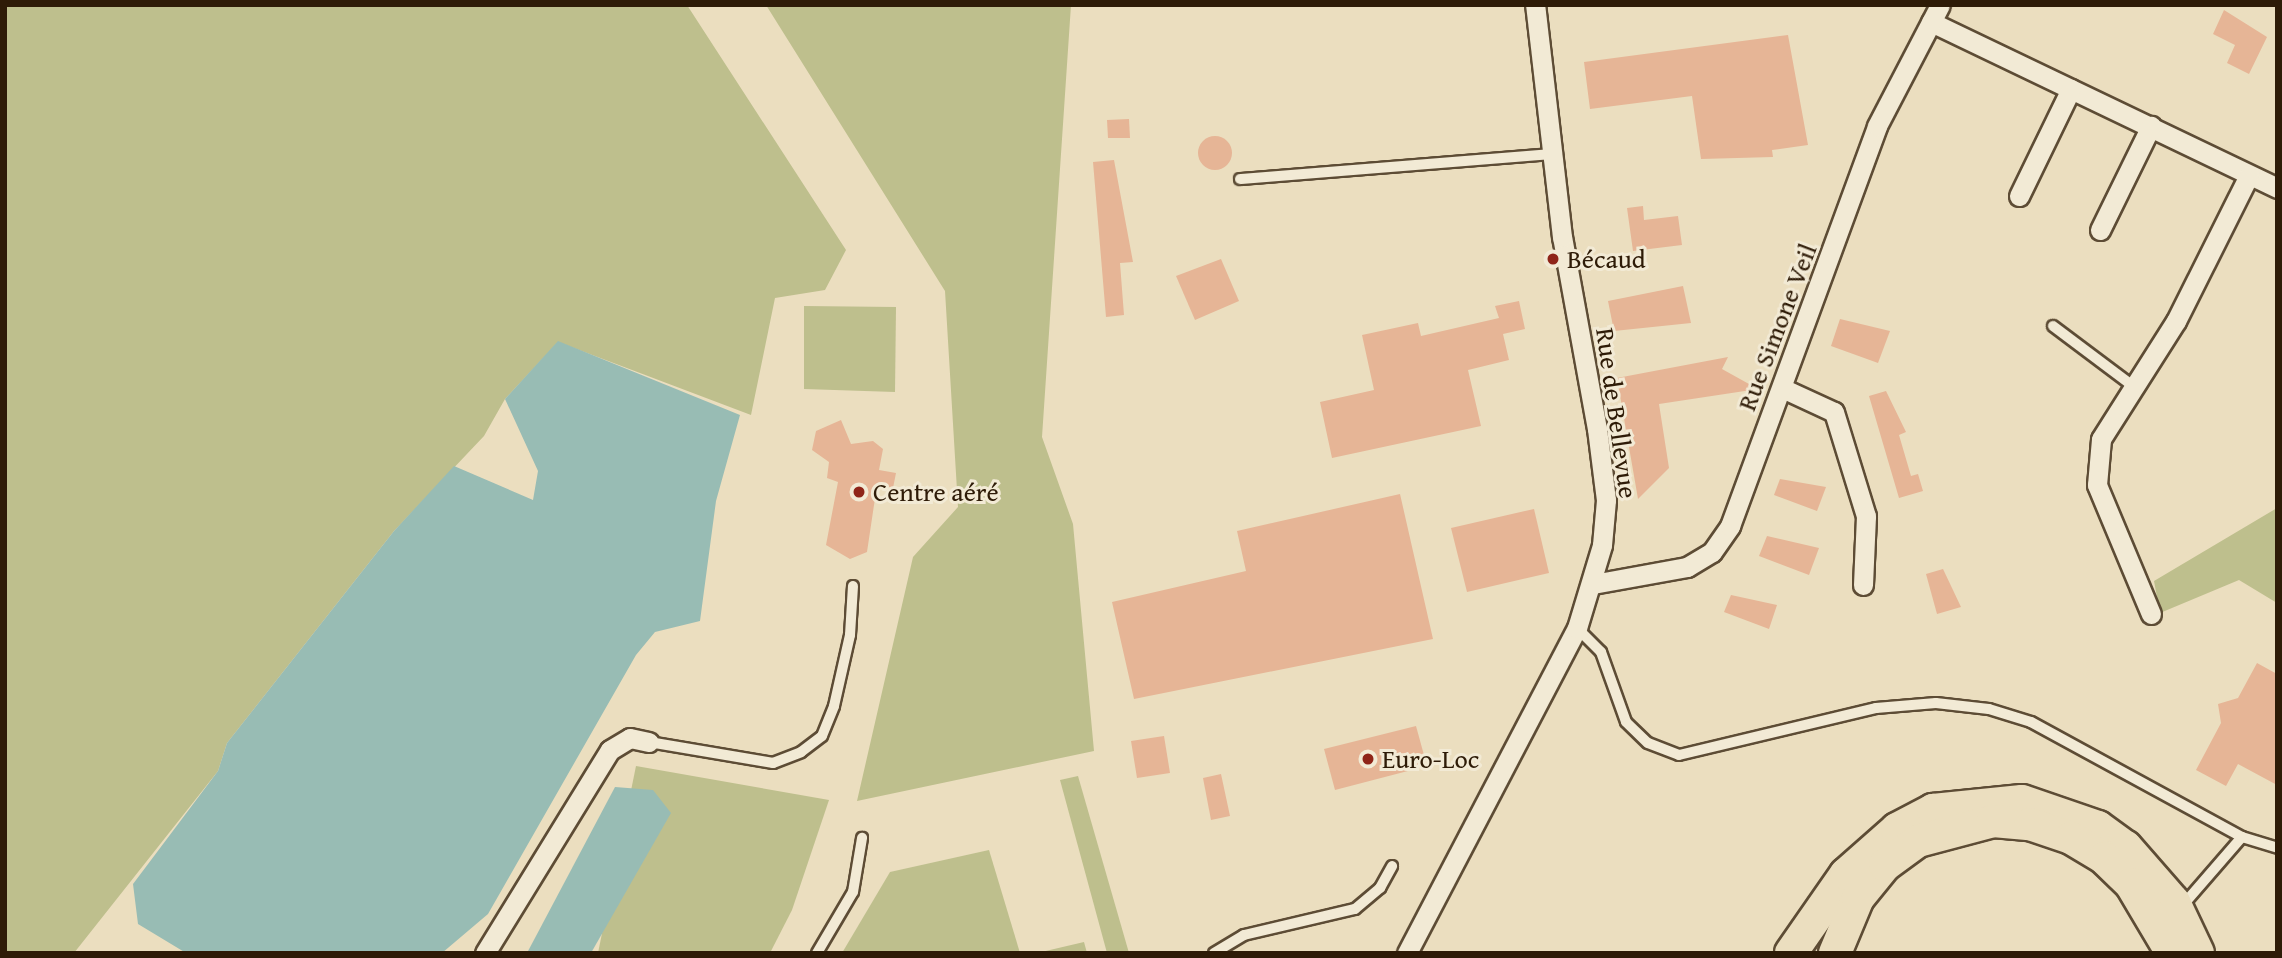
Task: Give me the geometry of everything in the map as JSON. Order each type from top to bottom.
[{"type":"highway","points":[[1791,953],[1839,884],[1876,846],[1933,810],[1974,802],[2022,801],[2098,827],[2150,872],[2178,911],[2198,953]]},
{"type":"highway","points":[[1835,953],[1858,898],[1885,865],[1929,836],[1993,821],[2050,831],[2104,858],[2131,884],[2172,953]]},
{"type":"street","name":"Rue de Bellevue","points":[[1407,953],[1577,628],[1593,584],[1606,500],[1549,154],[1535,5]]},
{"type":"street","points":[[1936,14],[2071,89],[2277,188]]},
{"type":"street","name":"Rue Simone Veil","points":[[1593,584],[1687,566],[1712,552],[1730,526],[1887,103],[1936,14]]},
{"type":"street","points":[[2019,196],[2071,89]]},
{"type":"street","points":[[2100,230],[2151,126]]},
{"type":"street","points":[[2151,614],[2097,485],[2101,439],[2204,270],[2249,175]]},
{"type":"street","points":[[1782,388],[1834,412],[1866,516],[1863,584]]},
{"type":"street","points":[[485,953],[610,750],[630,738],[649,742]]},
{"type":"lane","points":[[1240,179],[1549,154]]},
{"type":"lane","points":[[2053,326],[2133,386]]},
{"type":"lane","points":[[649,742],[772,763],[801,752],[822,736],[834,706],[850,635],[853,586]]},
{"type":"lane","points":[[1577,628],[1601,652],[1626,722],[1648,743],[1679,755],[1876,708],[1936,703],[1989,709],[2031,722],[2242,837],[2277,848]]},
{"type":"lane","points":[[2178,911],[2242,837]]},
{"type":"lane","points":[[817,953],[853,892],[862,838]]},
{"type":"lane","points":[[1213,953],[1244,935],[1355,909],[1380,888],[1392,866]]},
{"type":"green space","points":[[5,5],[687,5],[846,250],[825,290],[775,298],[751,415],[558,342],[505,399],[484,436],[394,531],[227,743],[218,771],[74,953],[5,953]]},
{"type":"green space","points":[[766,5],[1071,5],[1042,437],[1073,524],[1094,751],[857,801],[913,557],[958,507],[945,291]]},
{"type":"green space","points":[[804,306],[896,307],[895,392],[804,389]]},
{"type":"green space","points":[[2277,508],[2277,603],[2239,580],[2160,613],[2154,581]]},
{"type":"green space","points":[[636,766],[829,800],[792,910],[770,953],[598,953]]},
{"type":"green space","points":[[1078,776],[1129,953],[1107,953],[1060,780]]},
{"type":"green space","points":[[989,850],[1020,953],[842,953],[890,872]]},
{"type":"green space","points":[[1084,942],[1087,953],[1037,953]]},
{"type":"water","points":[[558,341],[740,415],[716,501],[700,621],[655,632],[636,655],[488,914],[442,953],[186,953],[138,924],[133,884],[218,771],[227,743],[394,531],[454,466],[533,500],[538,471],[505,399]]},
{"type":"water","points":[[615,787],[653,790],[671,813],[591,953],[527,953]]},
{"type":"building","points":[[2224,10],[2267,37],[2249,74],[2227,63],[2235,45],[2213,34]]},
{"type":"building","points":[[1788,35],[1808,145],[1772,150],[1773,157],[1701,159],[1692,96],[1590,109],[1584,62]]},
{"type":"building","points":[[1129,119],[1130,138],[1108,138],[1107,120]]},
{"type":"building","points":[[1215,136],[1227,141],[1232,153],[1227,165],[1215,170],[1203,165],[1198,153],[1203,141]]},
{"type":"building","points":[[1114,160],[1133,262],[1120,263],[1124,315],[1106,317],[1093,162]]},
{"type":"building","points":[[1643,206],[1644,220],[1678,216],[1682,245],[1633,251],[1627,208]]},
{"type":"building","points":[[1221,259],[1239,301],[1195,320],[1176,276]]},
{"type":"building","points":[[1683,286],[1691,323],[1614,331],[1608,301]]},
{"type":"building","points":[[1519,301],[1525,329],[1503,334],[1509,360],[1468,370],[1481,426],[1332,458],[1320,402],[1374,390],[1362,335],[1418,323],[1421,336],[1499,318],[1495,306]]},
{"type":"building","points":[[1840,319],[1890,331],[1878,363],[1831,346]]},
{"type":"building","points":[[1728,357],[1722,369],[1758,389],[1659,404],[1669,468],[1638,499],[1617,378]]},
{"type":"building","points":[[1886,391],[1906,432],[1899,435],[1911,476],[1918,474],[1923,491],[1899,498],[1869,396]]},
{"type":"building","name":"Centre aéré","points":[[841,420],[851,444],[873,441],[883,449],[879,470],[896,473],[893,488],[877,485],[867,552],[850,559],[826,545],[838,482],[827,478],[829,462],[812,450],[816,431]]},
{"type":"building","points":[[1780,479],[1826,487],[1817,511],[1774,495]]},
{"type":"building","points":[[1400,494],[1433,639],[1134,699],[1112,602],[1246,571],[1237,531]]},
{"type":"building","points":[[1534,509],[1549,573],[1467,592],[1451,528]]},
{"type":"building","points":[[1767,536],[1819,548],[1809,575],[1759,556]]},
{"type":"building","points":[[1943,569],[1961,607],[1937,614],[1926,574]]},
{"type":"building","points":[[1731,595],[1777,605],[1769,629],[1724,612]]},
{"type":"building","points":[[2257,663],[2277,674],[2277,785],[2238,764],[2226,786],[2196,770],[2221,723],[2218,704],[2238,698]]},
{"type":"building","points":[[1416,726],[1427,766],[1335,790],[1324,749]]},
{"type":"building","points":[[1164,736],[1170,773],[1137,778],[1131,741]]},
{"type":"building","points":[[1221,774],[1230,816],[1211,820],[1203,778]]},
{"type":"place","name":"Bécaud","points":[[1553,259]]},
{"type":"place","name":"Centre aéré","points":[[859,492]]},
{"type":"place","name":"Euro-Loc","points":[[1368,759]]}]
